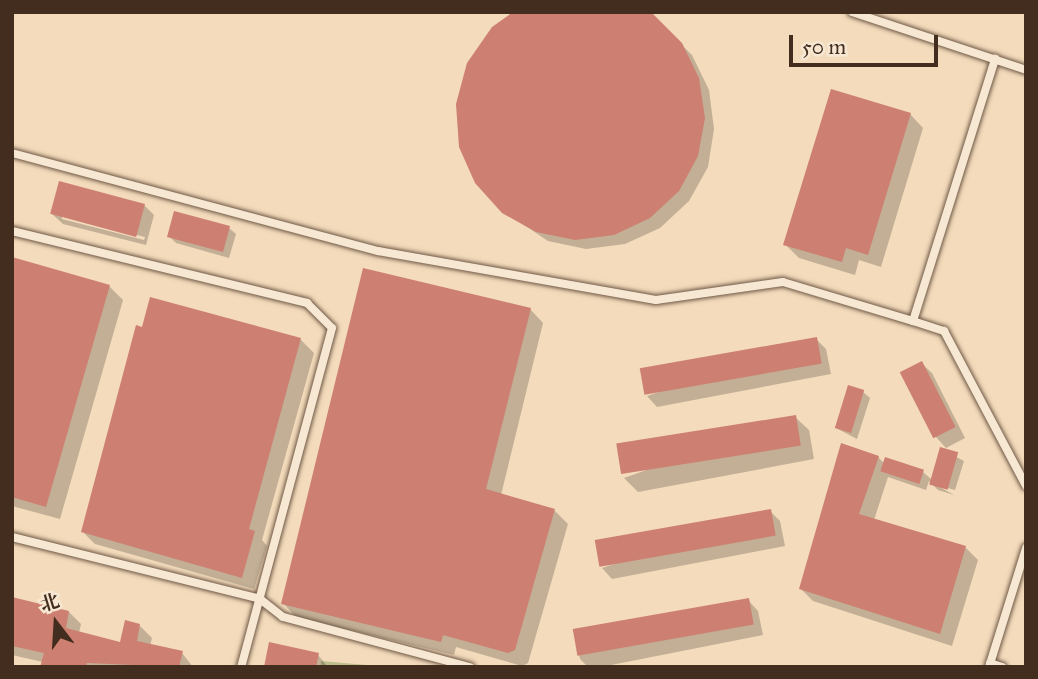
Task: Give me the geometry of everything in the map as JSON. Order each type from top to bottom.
[{"type":"lane","points":[[852,12],[1026,70]]},
{"type":"lane","points":[[913,321],[995,59]]},
{"type":"lane","points":[[12,153],[391,253],[656,300],[783,282],[944,331],[1026,486]]},
{"type":"lane","points":[[12,231],[307,303],[324,315],[332,328],[332,342],[241,667]]},
{"type":"lane","points":[[12,537],[260,599],[283,617],[470,667]]},
{"type":"lane","points":[[1002,667],[990,665],[1026,548]]},
{"type":"green space","points":[[321,661],[378,666],[378,667],[321,667]]},
{"type":"building","points":[[513,12],[651,12],[682,43],[699,78],[705,118],[698,156],[679,191],[650,218],[614,235],[575,240],[536,232],[502,213],[475,183],[459,147],[456,104],[467,63],[492,27]]},
{"type":"building","points":[[831,89],[911,113],[868,255],[846,248],[842,262],[783,245]]},
{"type":"building","points":[[59,181],[145,204],[136,237],[50,214]]},
{"type":"building","points":[[174,211],[230,226],[223,252],[167,237]]},
{"type":"building","points":[[12,257],[110,285],[46,507],[12,497]]},
{"type":"building","points":[[363,268],[531,308],[486,489],[555,509],[515,650],[508,653],[443,635],[441,642],[281,604]]},
{"type":"building","points":[[150,297],[301,338],[249,529],[255,531],[242,578],[81,532],[136,325],[142,327]]},
{"type":"building","points":[[817,337],[822,364],[644,395],[640,368]]},
{"type":"building","points":[[922,361],[956,427],[933,438],[900,372]]},
{"type":"building","points":[[848,385],[864,390],[851,433],[835,428]]},
{"type":"building","points":[[796,415],[801,446],[621,474],[616,443]]},
{"type":"building","points":[[841,443],[879,456],[859,514],[966,546],[940,634],[799,589]]},
{"type":"building","points":[[940,447],[958,452],[948,490],[929,484]]},
{"type":"building","points":[[885,457],[924,470],[919,484],[880,471]]},
{"type":"building","points":[[771,509],[776,536],[599,567],[595,540]]},
{"type":"building","points":[[12,597],[69,611],[66,628],[120,642],[125,620],[140,624],[137,641],[183,651],[179,667],[87,663],[86,667],[40,667],[44,653],[12,646]]},
{"type":"building","points":[[749,598],[754,625],[577,656],[573,629]]},
{"type":"building","points":[[269,642],[319,653],[316,667],[264,667]]}]
